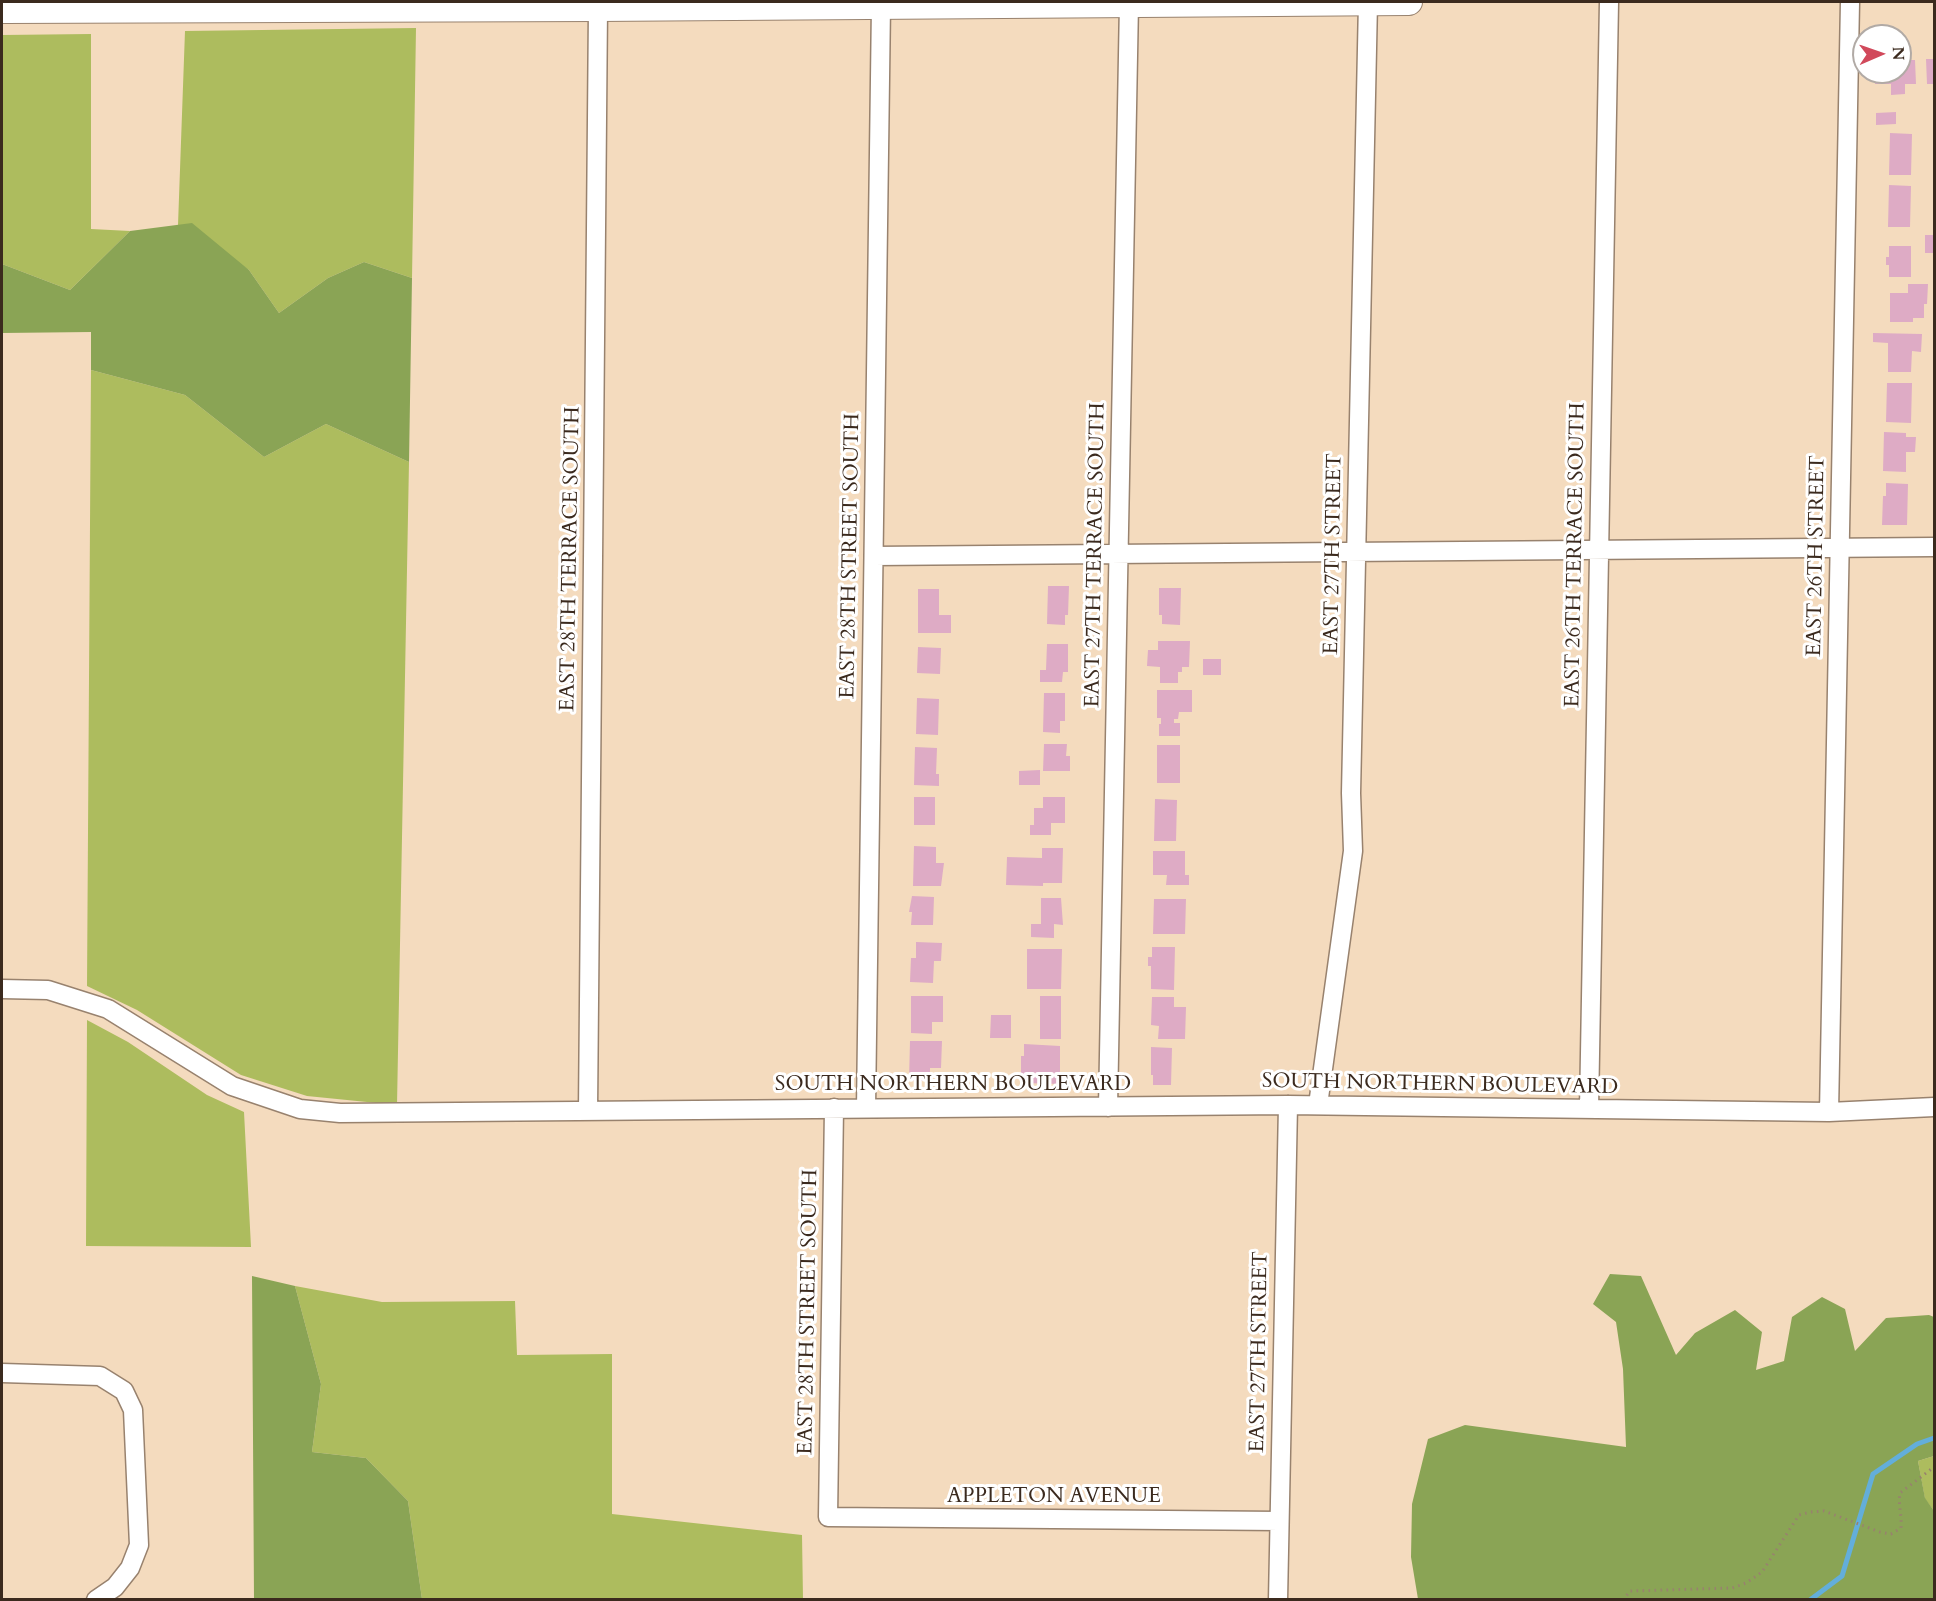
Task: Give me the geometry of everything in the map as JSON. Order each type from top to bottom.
[{"type":"street","name":"EAST 27TH STREET","points":[[1318,1105],[1353,851],[1351,793],[1368,2]]},
{"type":"street","points":[[2,10],[1409,2]]},
{"type":"street","name":"EAST 26TH TERRACE SOUTH","points":[[1589,1109],[1609,2]]},
{"type":"street","name":"EAST 26TH STREET","points":[[1829,1112],[1850,2]]},
{"type":"street","name":"EAST 27TH TERRACE SOUTH","points":[[1108,1107],[1129,3]]},
{"type":"street","name":"EAST 28TH STREET SOUTH","points":[[866,1108],[881,5]]},
{"type":"street","name":"EAST 28TH TERRACE SOUTH","points":[[588,1111],[598,8]]},
{"type":"street","points":[[874,556],[1935,547]]},
{"type":"street","name":"SOUTH NORTHERN BOULEVARD","points":[[2,989],[48,990],[108,1009],[232,1086],[300,1109],[340,1113],[1288,1105],[1829,1112],[1935,1107]]},
{"type":"street","name":"EAST 27TH STREET","points":[[1278,1599],[1288,1105]]},
{"type":"street","name":"EAST 28TH STREET SOUTH","points":[[828,1516],[834,1108]]},
{"type":"street","points":[[2,1372],[100,1376],[124,1391],[134,1410],[139,1545],[130,1568],[103,1595]]},
{"type":"street","name":"APPLETON AVENUE","points":[[828,1516],[1279,1521]]},
{"type":"path","points":[[1623,1599],[1630,1592],[1732,1588],[1746,1583],[1762,1572],[1799,1515],[1810,1512],[1824,1512],[1891,1534],[1901,1528],[1902,1516],[1898,1504],[1900,1493],[1935,1467]]},
{"type":"green space","points":[[416,28],[412,278],[364,262],[328,278],[279,313],[249,270],[178,225],[185,31]]},
{"type":"green space","points":[[91,34],[91,229],[130,231],[70,290],[2,264],[2,35]]},
{"type":"green space","points":[[192,223],[249,270],[279,313],[328,278],[364,262],[412,278],[409,462],[326,424],[264,457],[185,395],[91,370],[91,332],[2,333],[2,264],[70,290],[130,231]]},
{"type":"green space","points":[[91,370],[185,395],[264,457],[326,424],[409,462],[397,1105],[307,1096],[241,1075],[137,1010],[87,986]]},
{"type":"green space","points":[[87,1020],[128,1042],[207,1095],[244,1112],[251,1247],[86,1246]]},
{"type":"green space","points":[[1610,1274],[1641,1276],[1676,1355],[1695,1333],[1735,1310],[1762,1332],[1756,1370],[1784,1361],[1792,1317],[1822,1297],[1845,1309],[1855,1351],[1886,1318],[1929,1315],[1934,1317],[1934,1456],[1918,1461],[1925,1498],[1934,1511],[1934,1599],[1418,1599],[1411,1557],[1412,1504],[1428,1439],[1465,1425],[1626,1447],[1623,1369],[1616,1322],[1593,1304]]},
{"type":"green space","points":[[252,1276],[295,1286],[321,1384],[312,1452],[366,1458],[408,1501],[422,1599],[254,1599]]},
{"type":"green space","points":[[295,1286],[382,1302],[515,1301],[517,1355],[612,1354],[612,1514],[802,1535],[803,1599],[422,1599],[408,1501],[366,1458],[312,1452],[321,1384]]},
{"type":"green space","points":[[1934,1456],[1934,1511],[1925,1499],[1918,1461]]},
{"type":"building","points":[[1926,59],[1934,59],[1934,84],[1927,84]]},
{"type":"building","points":[[1912,60],[1915,60],[1916,84],[1912,84]]},
{"type":"building","points":[[1891,84],[1905,84],[1905,94],[1891,95]]},
{"type":"building","points":[[1896,112],[1896,124],[1876,125],[1876,113]]},
{"type":"building","points":[[1890,133],[1912,134],[1911,175],[1889,175]]},
{"type":"building","points":[[1889,185],[1911,186],[1910,227],[1888,227]]},
{"type":"building","points":[[1925,235],[1934,235],[1934,253],[1925,253]]},
{"type":"building","points":[[1889,246],[1911,246],[1911,277],[1889,277],[1886,257],[1889,257]]},
{"type":"building","points":[[1908,284],[1928,284],[1924,318],[1913,318],[1913,322],[1890,322],[1890,293],[1908,293]]},
{"type":"building","points":[[1873,333],[1922,334],[1921,352],[1912,351],[1911,372],[1888,372],[1888,343],[1873,342]]},
{"type":"building","points":[[1887,383],[1912,383],[1911,423],[1886,422]]},
{"type":"building","points":[[1884,432],[1906,433],[1906,437],[1916,437],[1915,452],[1906,452],[1906,472],[1883,471]]},
{"type":"building","points":[[1886,483],[1908,484],[1907,525],[1882,525]]},
{"type":"building","points":[[1048,586],[1069,586],[1068,615],[1065,615],[1065,625],[1047,624]]},
{"type":"building","points":[[1159,588],[1181,588],[1180,625],[1162,624],[1162,615],[1159,615]]},
{"type":"building","points":[[918,589],[939,589],[939,615],[951,615],[951,633],[918,633]]},
{"type":"building","points":[[1158,641],[1190,641],[1189,667],[1182,667],[1182,672],[1178,672],[1178,683],[1160,683],[1160,667],[1147,666],[1148,650],[1158,650]]},
{"type":"building","points":[[1047,644],[1068,644],[1068,672],[1063,672],[1062,682],[1040,682],[1040,670],[1046,670]]},
{"type":"building","points":[[918,647],[941,648],[940,674],[917,673]]},
{"type":"building","points":[[1203,659],[1221,659],[1221,675],[1203,675]]},
{"type":"building","points":[[1157,690],[1192,690],[1192,712],[1179,712],[1178,719],[1174,719],[1174,723],[1180,723],[1180,736],[1159,736],[1161,718],[1157,718]]},
{"type":"building","points":[[1044,693],[1065,693],[1065,721],[1060,721],[1060,733],[1043,732]]},
{"type":"building","points":[[917,698],[939,699],[938,735],[916,734]]},
{"type":"building","points":[[1044,744],[1067,744],[1066,756],[1070,756],[1070,771],[1043,771]]},
{"type":"building","points":[[1157,745],[1180,745],[1180,783],[1157,783]]},
{"type":"building","points":[[915,747],[937,748],[936,774],[939,774],[939,786],[914,785]]},
{"type":"building","points":[[1040,770],[1040,785],[1019,785],[1019,771]]},
{"type":"building","points":[[914,797],[935,797],[935,825],[914,825]]},
{"type":"building","points":[[1043,797],[1065,797],[1065,823],[1051,823],[1051,835],[1030,835],[1030,825],[1034,825],[1034,808],[1043,808]]},
{"type":"building","points":[[1155,799],[1177,800],[1176,841],[1154,841]]},
{"type":"building","points":[[914,846],[936,847],[936,863],[944,863],[941,886],[913,886]]},
{"type":"building","points":[[1042,848],[1063,848],[1062,883],[1043,883],[1043,886],[1006,885],[1007,857],[1042,858]]},
{"type":"building","points":[[1153,851],[1185,851],[1185,875],[1189,875],[1189,885],[1166,885],[1167,875],[1153,875]]},
{"type":"building","points":[[912,896],[934,897],[933,925],[911,925],[912,912],[909,912]]},
{"type":"building","points":[[1041,898],[1061,898],[1063,925],[1054,924],[1054,938],[1031,937],[1031,924],[1041,924]]},
{"type":"building","points":[[1154,899],[1186,899],[1185,934],[1153,934]]},
{"type":"building","points":[[916,942],[942,943],[941,961],[934,961],[933,983],[910,982],[911,958],[916,958]]},
{"type":"building","points":[[1152,947],[1175,947],[1174,990],[1151,989],[1151,966],[1148,966],[1148,957],[1152,957]]},
{"type":"building","points":[[1027,949],[1062,949],[1061,989],[1027,989]]},
{"type":"building","points":[[911,996],[943,996],[943,1022],[932,1022],[932,1034],[911,1033]]},
{"type":"building","points":[[1040,996],[1061,996],[1061,1039],[1040,1039]]},
{"type":"building","points":[[1152,997],[1174,997],[1174,1007],[1186,1007],[1185,1039],[1158,1039],[1159,1026],[1151,1025]]},
{"type":"building","points":[[991,1015],[1011,1015],[1011,1038],[990,1038]]},
{"type":"building","points":[[910,1041],[942,1041],[941,1068],[930,1068],[930,1081],[909,1081]]},
{"type":"building","points":[[1024,1044],[1060,1046],[1060,1084],[1021,1083],[1021,1056],[1024,1056]]},
{"type":"building","points":[[1151,1047],[1172,1048],[1171,1085],[1153,1085]]},
{"type":"waterway","points":[[1810,1600],[1842,1576],[1873,1474],[1917,1444],[1934,1438]]}]
